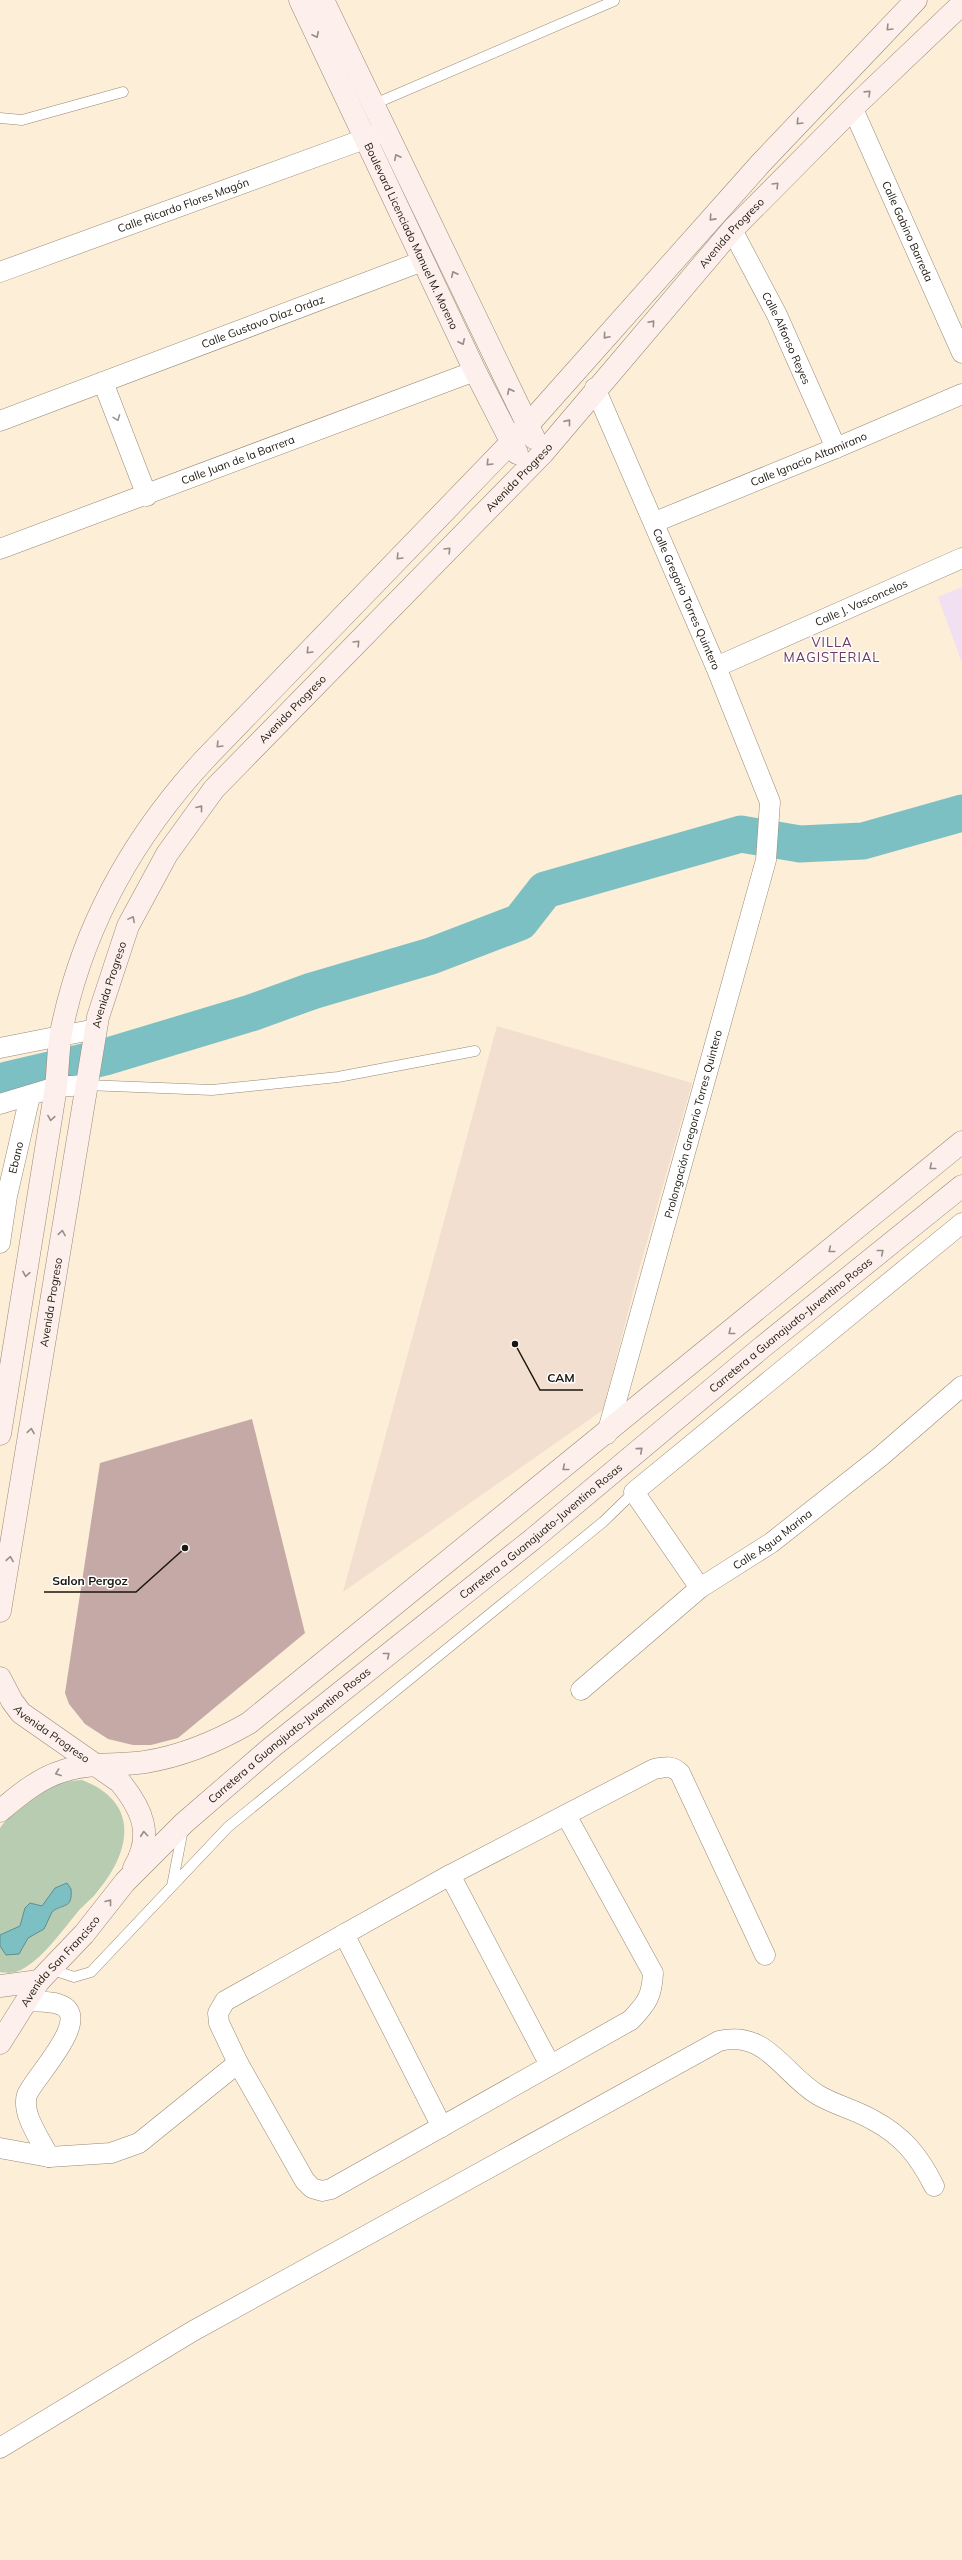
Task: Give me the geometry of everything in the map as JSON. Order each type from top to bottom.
[{"type":"main road","name":"Boulevard Licenciado Manuel M. Moreno","points":[[300,0],[363,109],[376,135],[519,433],[526,470]]},
{"type":"main road","name":"Boulevard Licenciado Manuel M. Moreno","points":[[323,0],[363,109]]},
{"type":"main road","points":[[0,1434],[57,1083],[61,1038],[71,990],[104,904],[124,865],[148,827],[174,793],[205,759],[519,433],[761,163],[916,0]]},
{"type":"main road","name":"Avenida Progreso","points":[[0,1611],[7,1529],[95,1032],[128,926],[167,854],[187,824],[214,790],[543,453],[595,388],[732,230],[853,109],[962,4]]},
{"type":"main road","name":"Boulevard Licenciado Manuel M. Moreno","points":[[376,135],[423,261],[475,371],[519,433],[543,453]]},
{"type":"main road","points":[[0,1811],[48,1776],[64,1770],[96,1764],[144,1762],[191,1751],[223,1738],[250,1723],[607,1434],[962,1142]]},
{"type":"main road","name":"Carretera a Guanajuato-Juventino Rosas","points":[[125,1882],[184,1823],[272,1747],[533,1538],[760,1350],[962,1186]]},
{"type":"main road","name":"Avenida Progreso","points":[[0,1678],[12,1701],[21,1713],[96,1764],[120,1782],[132,1796],[142,1819],[145,1840],[143,1847],[125,1882]]},
{"type":"main road","name":"Avenida San Francisco","points":[[0,2043],[46,1975],[125,1882]]},
{"type":"main road","points":[[0,1986],[46,1975]]},
{"type":"street","name":"Calle Gabino Barreda","points":[[853,109],[962,353]]},
{"type":"street","name":"Calle Ricardo Flores Magón","points":[[0,272],[376,135]]},
{"type":"street","name":"Calle Alfonso Reyes","points":[[732,230],[777,315],[836,448]]},
{"type":"street","name":"Calle Gustavo Díaz Ordaz","points":[[0,421],[423,261]]},
{"type":"street","name":"Calle Juan de la Barrera","points":[[0,549],[146,496],[475,371]]},
{"type":"street","points":[[103,382],[146,496]]},
{"type":"street","name":"Calle Gregorio Torres Quintero","points":[[595,388],[655,522],[716,667],[770,802],[771,812]]},
{"type":"street","name":"Calle Ignacio Altamirano","points":[[655,522],[836,448],[962,394]]},
{"type":"street","name":"Calle J. Vasconcelos","points":[[716,667],[962,558]]},
{"type":"street","name":"Prolongación Gregorio Torres Quintero","points":[[607,1434],[766,860],[771,812]]},
{"type":"street","points":[[0,1048],[95,1032]]},
{"type":"street","points":[[0,1104],[30,1096],[57,1083],[86,1080]]},
{"type":"street","name":"Ebano","points":[[0,1243],[4,1197],[30,1096]]},
{"type":"street","points":[[700,1588],[634,1492],[962,1223]]},
{"type":"street","name":"Calle Agua Marina","points":[[581,1690],[700,1588],[771,1543],[880,1457],[962,1386]]},
{"type":"street","points":[[566,1815],[653,1972],[652,1990],[646,2004],[631,2020],[331,2189],[322,2191],[312,2188],[304,2181],[283,2145],[238,2063],[219,2023],[218,2013],[224,2001],[450,1875],[654,1769],[668,1766],[676,1768],[680,1773],[765,1955]]},
{"type":"street","points":[[450,1875],[550,2066]]},
{"type":"street","points":[[344,1934],[442,2127]]},
{"type":"street","points":[[28,2001],[58,2004],[66,2008],[70,2017],[71,2025],[66,2037],[27,2095],[26,2108],[49,2157]]},
{"type":"street","points":[[0,2448],[193,2331],[719,2041],[744,2039],[757,2043],[818,2095],[873,2120],[890,2130],[921,2160],[934,2186]]},
{"type":"street","points":[[0,2148],[49,2157],[111,2153],[139,2143],[238,2063]]},
{"type":"lane","points":[[363,109],[614,1]]},
{"type":"lane","points":[[0,118],[22,120],[123,92]]},
{"type":"lane","points":[[86,1080],[212,1090],[338,1077],[475,1051]]},
{"type":"lane","points":[[46,1975],[74,1977],[91,1972],[228,1827],[603,1522],[634,1492]]},
{"type":"lane","points":[[172,1886],[184,1823]]},
{"type":"shaded area","points":[[962,587],[962,663],[938,597]]},
{"type":"shaded area","points":[[497,1026],[692,1083],[637,1277],[603,1410],[343,1592]]},
{"type":"green space","points":[[82,1780],[101,1789],[114,1801],[121,1814],[124,1829],[123,1844],[118,1860],[109,1876],[97,1892],[78,1911],[40,1956],[19,1971],[10,1973],[0,1972],[0,1828],[17,1809],[35,1794],[57,1784]]},
{"type":"water","points":[[67,1883],[71,1889],[69,1903],[52,1912],[44,1929],[28,1938],[19,1954],[6,1955],[0,1946],[0,1935],[20,1926],[25,1908],[30,1903],[42,1906],[55,1888]]},
{"type":"building","points":[[252,1419],[305,1633],[178,1738],[151,1745],[133,1745],[108,1739],[85,1724],[69,1704],[65,1693],[100,1463]]},
{"type":"waterway","points":[[7,1080],[105,1057],[251,1013],[312,991],[431,956],[520,922],[545,890],[741,834],[800,844],[863,841],[962,813]]},
{"type":"waterway","points":[[0,1082],[7,1080]]},
{"type":"place","name":"CAM","points":[[515,1344]]},
{"type":"place","name":"Salon Pergoz","points":[[185,1548]]},
{"type":"district","name":"VILLA MAGISTERIAL","points":[[832,650]]}]
